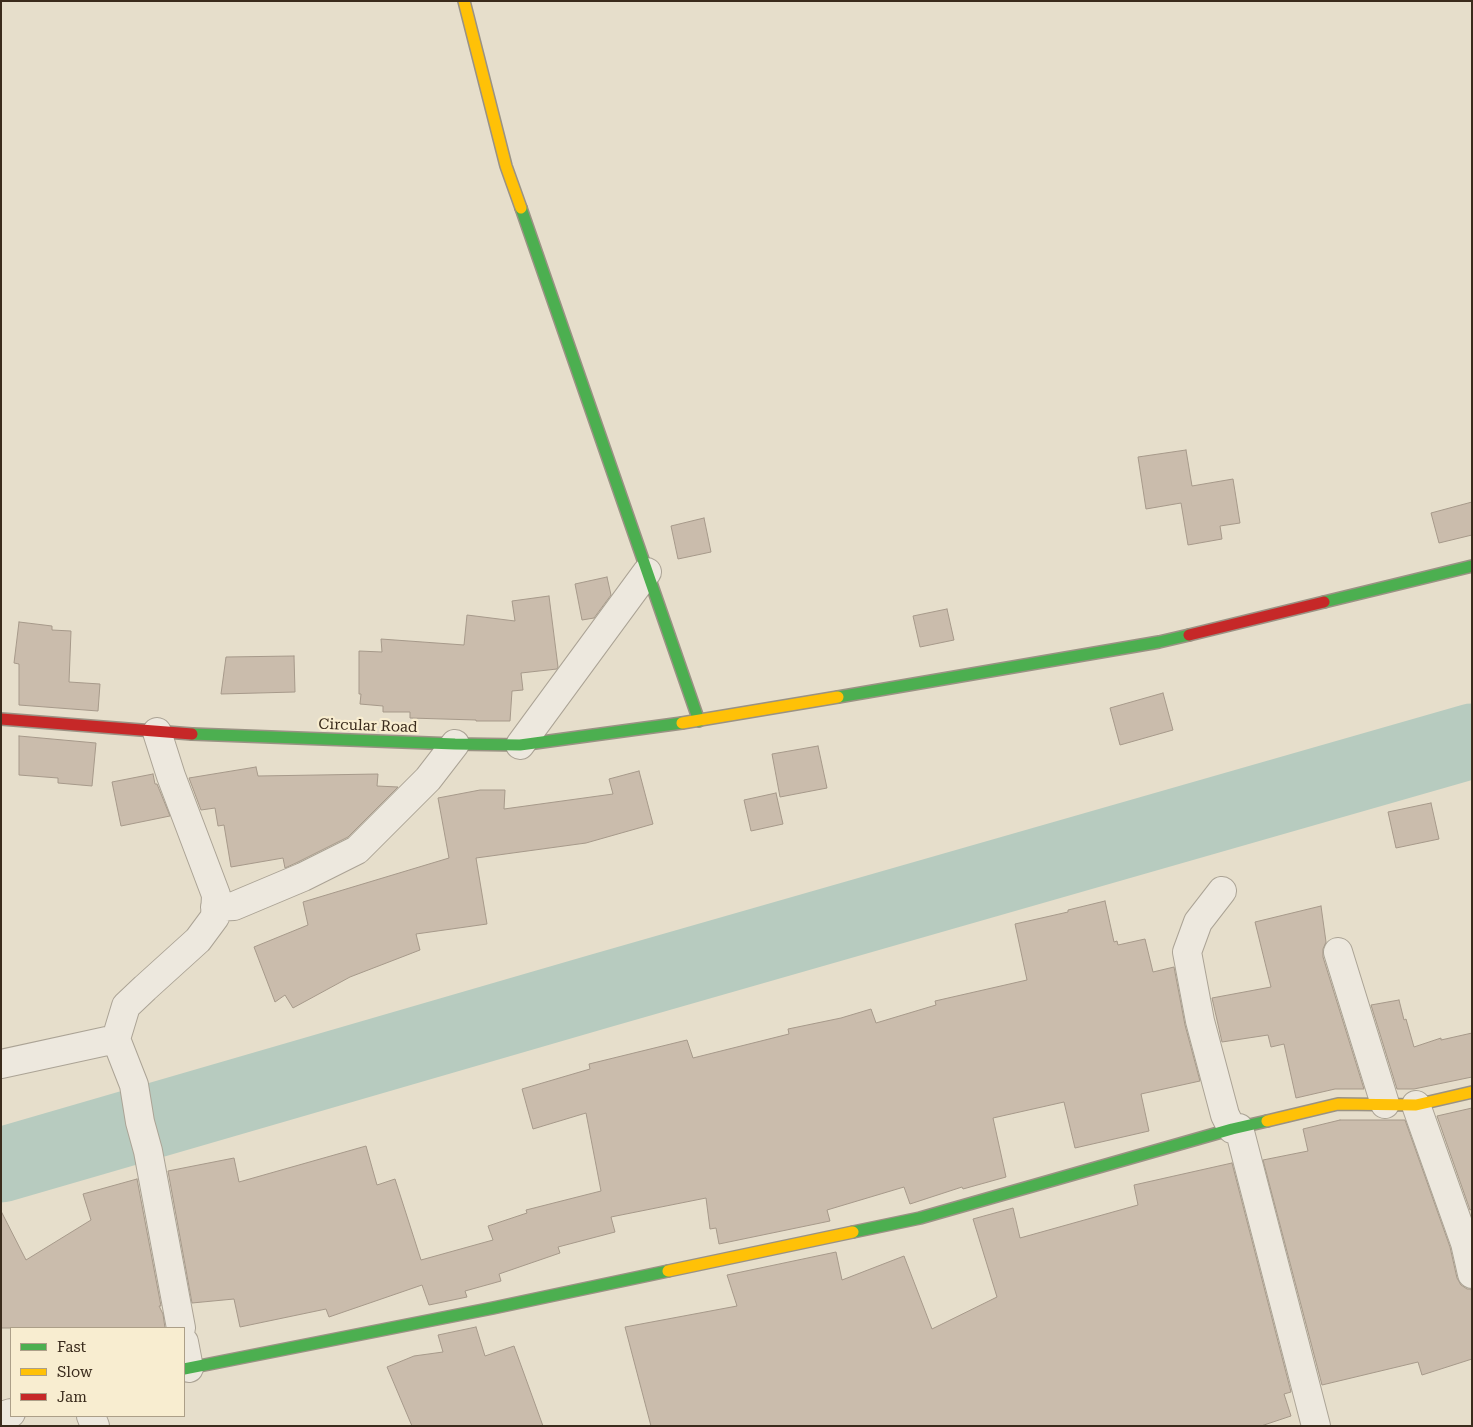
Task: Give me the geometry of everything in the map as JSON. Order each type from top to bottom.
[{"type":"street","points":[[464,1],[506,166],[699,721]]},
{"type":"street","name":"Circular Road","points":[[1,719],[157,732],[520,745],[699,721],[1159,642],[1472,566]]},
{"type":"street","points":[[520,745],[647,572]]},
{"type":"street","points":[[157,732],[216,895],[215,917],[198,940],[126,1006],[116,1039],[134,1085],[181,1327]]},
{"type":"street","points":[[215,907],[234,906],[303,877],[357,850],[428,779],[455,744]]},
{"type":"street","points":[[1222,891],[1198,922],[1187,952],[1200,1021],[1225,1115],[1235,1128],[1316,1426]]},
{"type":"street","points":[[1338,952],[1385,1104]]},
{"type":"street","points":[[1,1064],[116,1039]]},
{"type":"street","points":[[185,1360],[503,1306],[920,1218],[1235,1128],[1338,1104],[1416,1104],[1472,1092]]},
{"type":"street","points":[[1416,1104],[1465,1243],[1472,1274]]},
{"type":"building","points":[[1186,450],[1192,486],[1233,479],[1240,523],[1220,526],[1222,539],[1188,545],[1181,503],[1146,509],[1138,457]]},
{"type":"building","points":[[1472,502],[1472,535],[1439,543],[1431,513]]},
{"type":"building","points":[[704,518],[711,552],[678,559],[671,526]]},
{"type":"building","points":[[607,577],[611,595],[594,618],[582,620],[575,584]]},
{"type":"building","points":[[549,596],[558,667],[557,669],[521,673],[523,690],[512,691],[510,721],[410,718],[410,712],[383,712],[383,706],[360,704],[359,651],[382,652],[381,639],[464,645],[467,615],[515,621],[512,601]]},
{"type":"building","points":[[947,609],[954,640],[920,647],[913,616]]},
{"type":"building","points":[[19,622],[52,626],[52,630],[71,631],[69,682],[100,684],[98,711],[19,705],[19,664],[14,663]]},
{"type":"building","points":[[294,656],[295,692],[221,694],[226,657]]},
{"type":"building","points":[[1163,693],[1173,730],[1120,745],[1110,708]]},
{"type":"building","points":[[19,736],[96,743],[92,786],[58,783],[58,778],[19,775]]},
{"type":"building","points":[[818,746],[827,788],[780,797],[772,754]]},
{"type":"building","points":[[256,767],[258,776],[378,774],[377,786],[398,787],[348,837],[296,863],[285,868],[283,858],[231,867],[224,825],[218,826],[215,808],[201,810],[189,778]]},
{"type":"building","points":[[639,771],[653,824],[586,843],[476,858],[487,924],[416,934],[420,950],[350,977],[293,1008],[285,995],[275,1002],[254,947],[308,925],[303,902],[449,858],[438,798],[480,790],[505,790],[504,809],[613,794],[609,779]]},
{"type":"building","points":[[153,774],[155,784],[157,784],[170,816],[121,826],[112,782]]},
{"type":"building","points":[[776,793],[783,824],[751,831],[744,800]]},
{"type":"building","points":[[1431,803],[1439,839],[1396,848],[1388,812]]},
{"type":"building","points":[[1105,901],[1114,942],[1117,941],[1118,945],[1145,939],[1153,972],[1174,967],[1185,1025],[1200,1081],[1141,1094],[1149,1131],[1075,1148],[1064,1102],[993,1118],[1006,1177],[963,1189],[962,1187],[910,1204],[904,1187],[827,1210],[830,1221],[719,1244],[716,1228],[710,1229],[706,1198],[611,1217],[615,1232],[558,1247],[560,1253],[499,1274],[501,1281],[465,1291],[467,1297],[429,1305],[422,1285],[329,1317],[326,1309],[240,1327],[234,1299],[192,1303],[168,1171],[234,1158],[239,1182],[366,1146],[377,1185],[395,1179],[421,1260],[493,1240],[488,1226],[527,1213],[526,1210],[601,1191],[586,1113],[533,1129],[522,1089],[590,1069],[589,1064],[687,1040],[693,1058],[789,1034],[788,1029],[841,1018],[871,1009],[876,1023],[936,1005],[935,1001],[1027,980],[1015,924]]},
{"type":"building","points":[[1321,906],[1326,942],[1323,949],[1323,957],[1364,1089],[1335,1089],[1296,1098],[1284,1044],[1271,1047],[1268,1035],[1222,1042],[1212,998],[1271,987],[1255,922]]},
{"type":"building","points":[[1399,1000],[1414,1047],[1441,1038],[1441,1040],[1472,1033],[1472,1077],[1414,1089],[1397,1089],[1371,1005]]},
{"type":"building","points":[[1472,1108],[1472,1209],[1470,1210],[1437,1116]]},
{"type":"building","points":[[1340,1120],[1405,1120],[1450,1247],[1457,1278],[1461,1285],[1471,1289],[1472,1359],[1422,1375],[1418,1362],[1322,1385],[1263,1160],[1308,1151],[1303,1129]]},
{"type":"building","points":[[1232,1163],[1291,1392],[1284,1394],[1291,1416],[1261,1426],[651,1426],[625,1327],[737,1306],[727,1275],[836,1252],[842,1280],[904,1256],[932,1329],[997,1297],[973,1219],[1013,1208],[1020,1238],[1138,1205],[1134,1185]]},
{"type":"building","points":[[137,1179],[161,1306],[159,1306],[163,1314],[165,1327],[1,1328],[1,1211],[26,1260],[91,1220],[83,1194]]},
{"type":"building","points":[[476,1327],[485,1356],[514,1346],[543,1426],[412,1426],[387,1367],[414,1356],[443,1352],[438,1335]]},
{"type":"waterway","points":[[1,1165],[1472,741]]},
{"type":"traffic: fast","points":[[521,208],[699,721]]},
{"type":"traffic: fast","points":[[1324,602],[1472,566]]},
{"type":"traffic: fast","points":[[838,697],[1159,642],[1189,635]]},
{"type":"traffic: fast","points":[[192,734],[520,745],[682,723]]},
{"type":"traffic: fast","points":[[853,1232],[920,1218],[1232,1129],[1267,1121]]},
{"type":"traffic: fast","points":[[185,1369],[493,1308],[668,1271]]},
{"type":"traffic: slow","points":[[464,1],[506,166],[521,208]]},
{"type":"traffic: slow","points":[[682,723],[838,697]]},
{"type":"traffic: slow","points":[[1267,1121],[1338,1104],[1416,1105],[1472,1092]]},
{"type":"traffic: slow","points":[[668,1271],[853,1232]]},
{"type":"traffic: jam","points":[[1189,635],[1324,602]]},
{"type":"traffic: jam","points":[[1,719],[192,734]]}]
